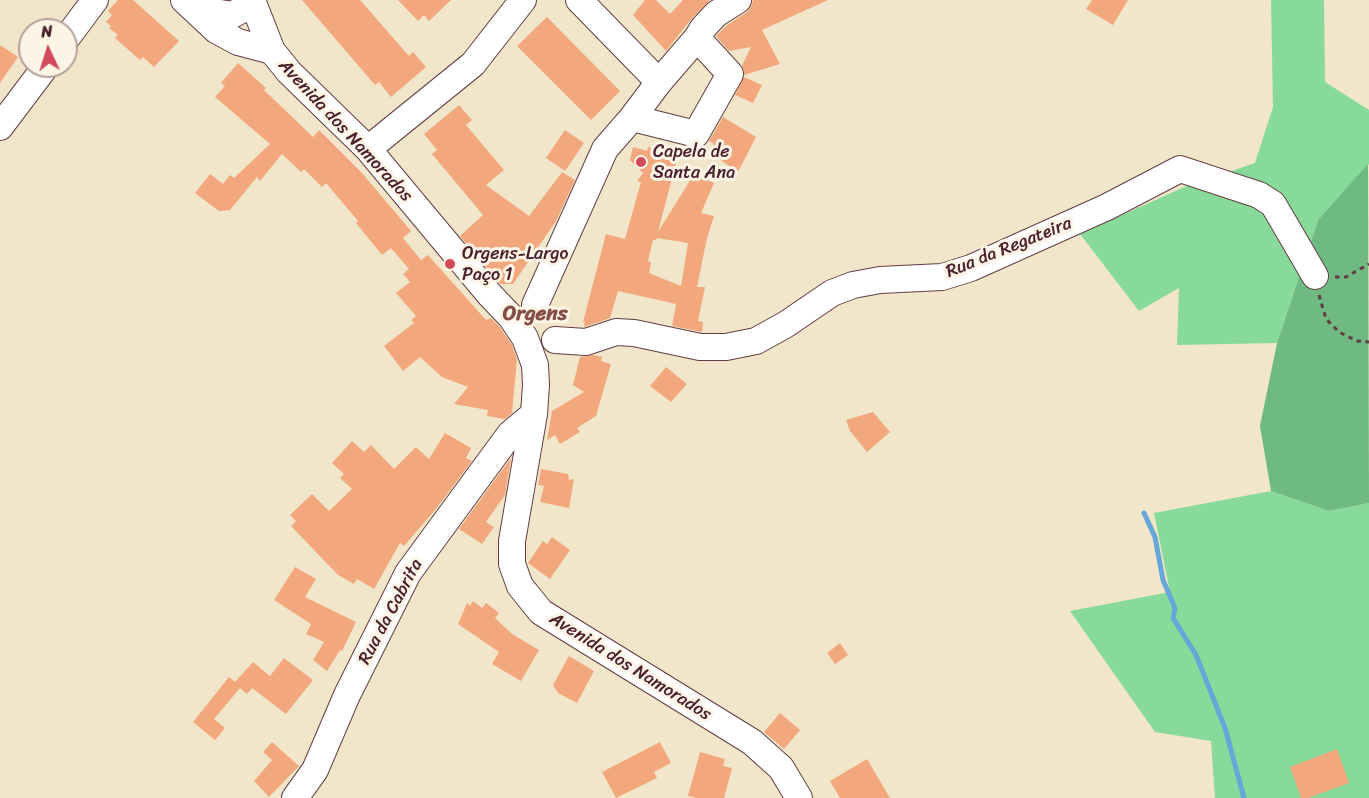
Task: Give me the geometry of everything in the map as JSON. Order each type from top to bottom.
[{"type":"street","points":[[78,23],[95,0]]},
{"type":"street","points":[[184,0],[214,12],[232,15],[252,2]]},
{"type":"street","points":[[184,0],[216,30],[238,42],[272,51]]},
{"type":"street","points":[[368,149],[473,64],[523,0]]},
{"type":"street","points":[[579,0],[659,82]]},
{"type":"street","points":[[535,305],[605,149],[703,28],[716,14],[738,0]]},
{"type":"street","name":"Avenida dos Namorados","points":[[252,2],[272,51],[289,72],[368,149],[495,301],[511,317],[525,338],[535,365],[536,378],[534,414],[512,541],[512,564],[520,585],[541,612],[752,742],[781,768],[799,798]]},
{"type":"street","points":[[632,118],[696,134],[730,74],[697,38]]},
{"type":"street","points":[[0,127],[36,78]]},
{"type":"street","name":"Rua da Regateira","points":[[555,340],[586,342],[616,332],[634,333],[700,347],[726,347],[756,341],[785,325],[832,293],[853,285],[880,280],[942,277],[971,268],[1107,207],[1180,169],[1259,195],[1273,204],[1315,276]]},
{"type":"street","points":[[495,301],[516,298],[535,305],[546,314],[555,340],[553,354],[547,366],[536,378]]},
{"type":"street","name":"Rua da Cabrita","points":[[295,798],[315,770],[347,695],[408,573],[510,434],[534,414]]},
{"type":"path","points":[[1369,264],[1346,277],[1315,276],[1326,319],[1339,332],[1357,341],[1369,342]]},
{"type":"green space","points":[[1271,0],[1324,0],[1325,82],[1369,110],[1369,164],[1318,220],[1277,343],[1177,345],[1179,288],[1139,311],[1080,234],[1182,188],[1255,163],[1273,107]]},
{"type":"green space","points":[[1368,164],[1369,503],[1329,511],[1271,491],[1260,426],[1277,343],[1318,220]]},
{"type":"green space","points":[[1271,491],[1329,511],[1369,503],[1369,798],[1215,798],[1211,741],[1155,732],[1070,611],[1170,592],[1154,513]]},
{"type":"building","points":[[118,0],[133,0],[179,41],[154,67],[143,57],[140,60],[115,38],[118,35],[109,28],[111,26],[106,22],[112,15],[108,11]]},
{"type":"building","points":[[302,0],[360,0],[409,56],[413,52],[426,67],[391,97],[379,82],[375,85]]},
{"type":"building","points":[[398,0],[451,0],[429,21],[424,15],[418,21]]},
{"type":"building","points":[[645,0],[656,0],[670,14],[683,0],[710,0],[692,18],[666,51],[633,15]]},
{"type":"building","points":[[753,0],[828,0],[762,30],[780,64],[744,75],[742,66],[751,47],[729,51],[716,36],[747,12]]},
{"type":"building","points":[[1092,0],[1128,0],[1113,25],[1086,9]]},
{"type":"building","points":[[547,17],[620,91],[591,120],[517,46]]},
{"type":"building","points":[[0,45],[18,57],[0,83]]},
{"type":"building","points":[[238,63],[266,88],[264,90],[313,137],[319,130],[362,173],[411,231],[403,238],[421,260],[428,255],[486,320],[491,318],[499,326],[512,345],[517,359],[512,413],[505,419],[487,416],[488,410],[454,404],[468,387],[442,377],[420,357],[403,371],[384,346],[414,323],[411,320],[416,316],[396,293],[410,282],[403,274],[409,269],[391,248],[382,255],[356,223],[358,221],[326,183],[322,187],[304,169],[301,172],[282,154],[260,181],[257,177],[230,210],[219,211],[195,193],[210,174],[223,184],[230,175],[234,178],[270,144],[215,97],[225,86],[221,83]]},
{"type":"building","points":[[744,77],[762,85],[753,103],[735,95]]},
{"type":"building","points":[[459,105],[472,120],[466,125],[504,170],[486,185],[529,216],[562,172],[575,180],[556,221],[513,284],[500,284],[460,236],[483,215],[432,154],[437,150],[424,134]]},
{"type":"building","points":[[723,117],[756,137],[738,172],[709,152],[714,144],[709,141]]},
{"type":"building","points":[[565,130],[584,143],[565,171],[546,158]]},
{"type":"building","points":[[633,147],[647,151],[648,147],[678,155],[658,232],[694,174],[714,183],[701,213],[714,216],[697,287],[705,287],[698,321],[703,322],[702,332],[672,326],[676,304],[618,291],[610,318],[584,327],[585,322],[583,322],[606,234],[625,239],[641,182],[637,181],[643,173],[630,160]],"holes":[[[657,238],[688,243],[681,286],[649,273],[651,263],[648,261],[653,240]]]},
{"type":"building","points":[[594,355],[602,357],[601,361],[611,364],[596,416],[577,428],[580,432],[560,444],[555,435],[547,440],[552,411],[584,392],[573,385],[580,357]]},
{"type":"building","points":[[666,367],[687,384],[671,402],[650,386]]},
{"type":"building","points":[[873,412],[890,432],[867,452],[850,431],[846,420]]},
{"type":"building","points":[[445,433],[471,448],[466,458],[472,461],[404,546],[400,543],[374,589],[357,579],[354,584],[338,575],[291,526],[296,521],[290,515],[312,494],[329,511],[352,489],[340,478],[344,474],[332,463],[352,441],[364,452],[371,445],[394,469],[416,447],[429,459]]},
{"type":"building","points":[[511,458],[505,495],[486,522],[494,527],[482,544],[459,529]]},
{"type":"building","points":[[541,469],[568,474],[569,480],[574,479],[569,508],[540,502],[544,486],[538,485]]},
{"type":"building","points":[[552,537],[570,550],[550,579],[528,563],[543,541],[547,544]]},
{"type":"building","points":[[295,567],[316,579],[305,597],[356,622],[342,651],[340,650],[327,671],[313,660],[324,642],[306,634],[311,624],[274,600]]},
{"type":"building","points":[[473,601],[482,608],[486,603],[499,613],[495,618],[512,634],[539,650],[521,681],[492,664],[499,652],[458,624],[467,603],[470,606]]},
{"type":"building","points":[[840,643],[848,655],[835,664],[827,653]]},
{"type":"building","points":[[569,656],[594,671],[577,703],[558,693],[553,685]]},
{"type":"building","points":[[284,658],[313,680],[286,714],[252,688],[247,694],[240,688],[214,719],[225,728],[215,740],[193,722],[229,677],[235,682],[253,662],[270,676]]},
{"type":"building","points":[[780,713],[800,730],[784,749],[764,732]]},
{"type":"building","points":[[272,742],[299,766],[269,797],[254,781],[272,760],[263,752]]},
{"type":"building","points":[[660,742],[671,763],[654,772],[657,778],[616,798],[602,772]]},
{"type":"building","points":[[1337,749],[1349,783],[1308,798],[1301,798],[1290,767]]},
{"type":"building","points":[[700,752],[725,759],[723,766],[732,768],[724,798],[688,796]]},
{"type":"building","points":[[867,759],[890,798],[840,798],[830,781]]},
{"type":"waterway","points":[[1144,513],[1155,537],[1163,580],[1175,608],[1173,618],[1196,655],[1225,728],[1244,798]]},
{"type":"place","name":"Capela de Santa Ana","points":[[641,162]]},
{"type":"place","name":"Orgens-Largo Paço 1","points":[[450,264]]},
{"type":"district","name":"Orgens","points":[[535,315]]}]
